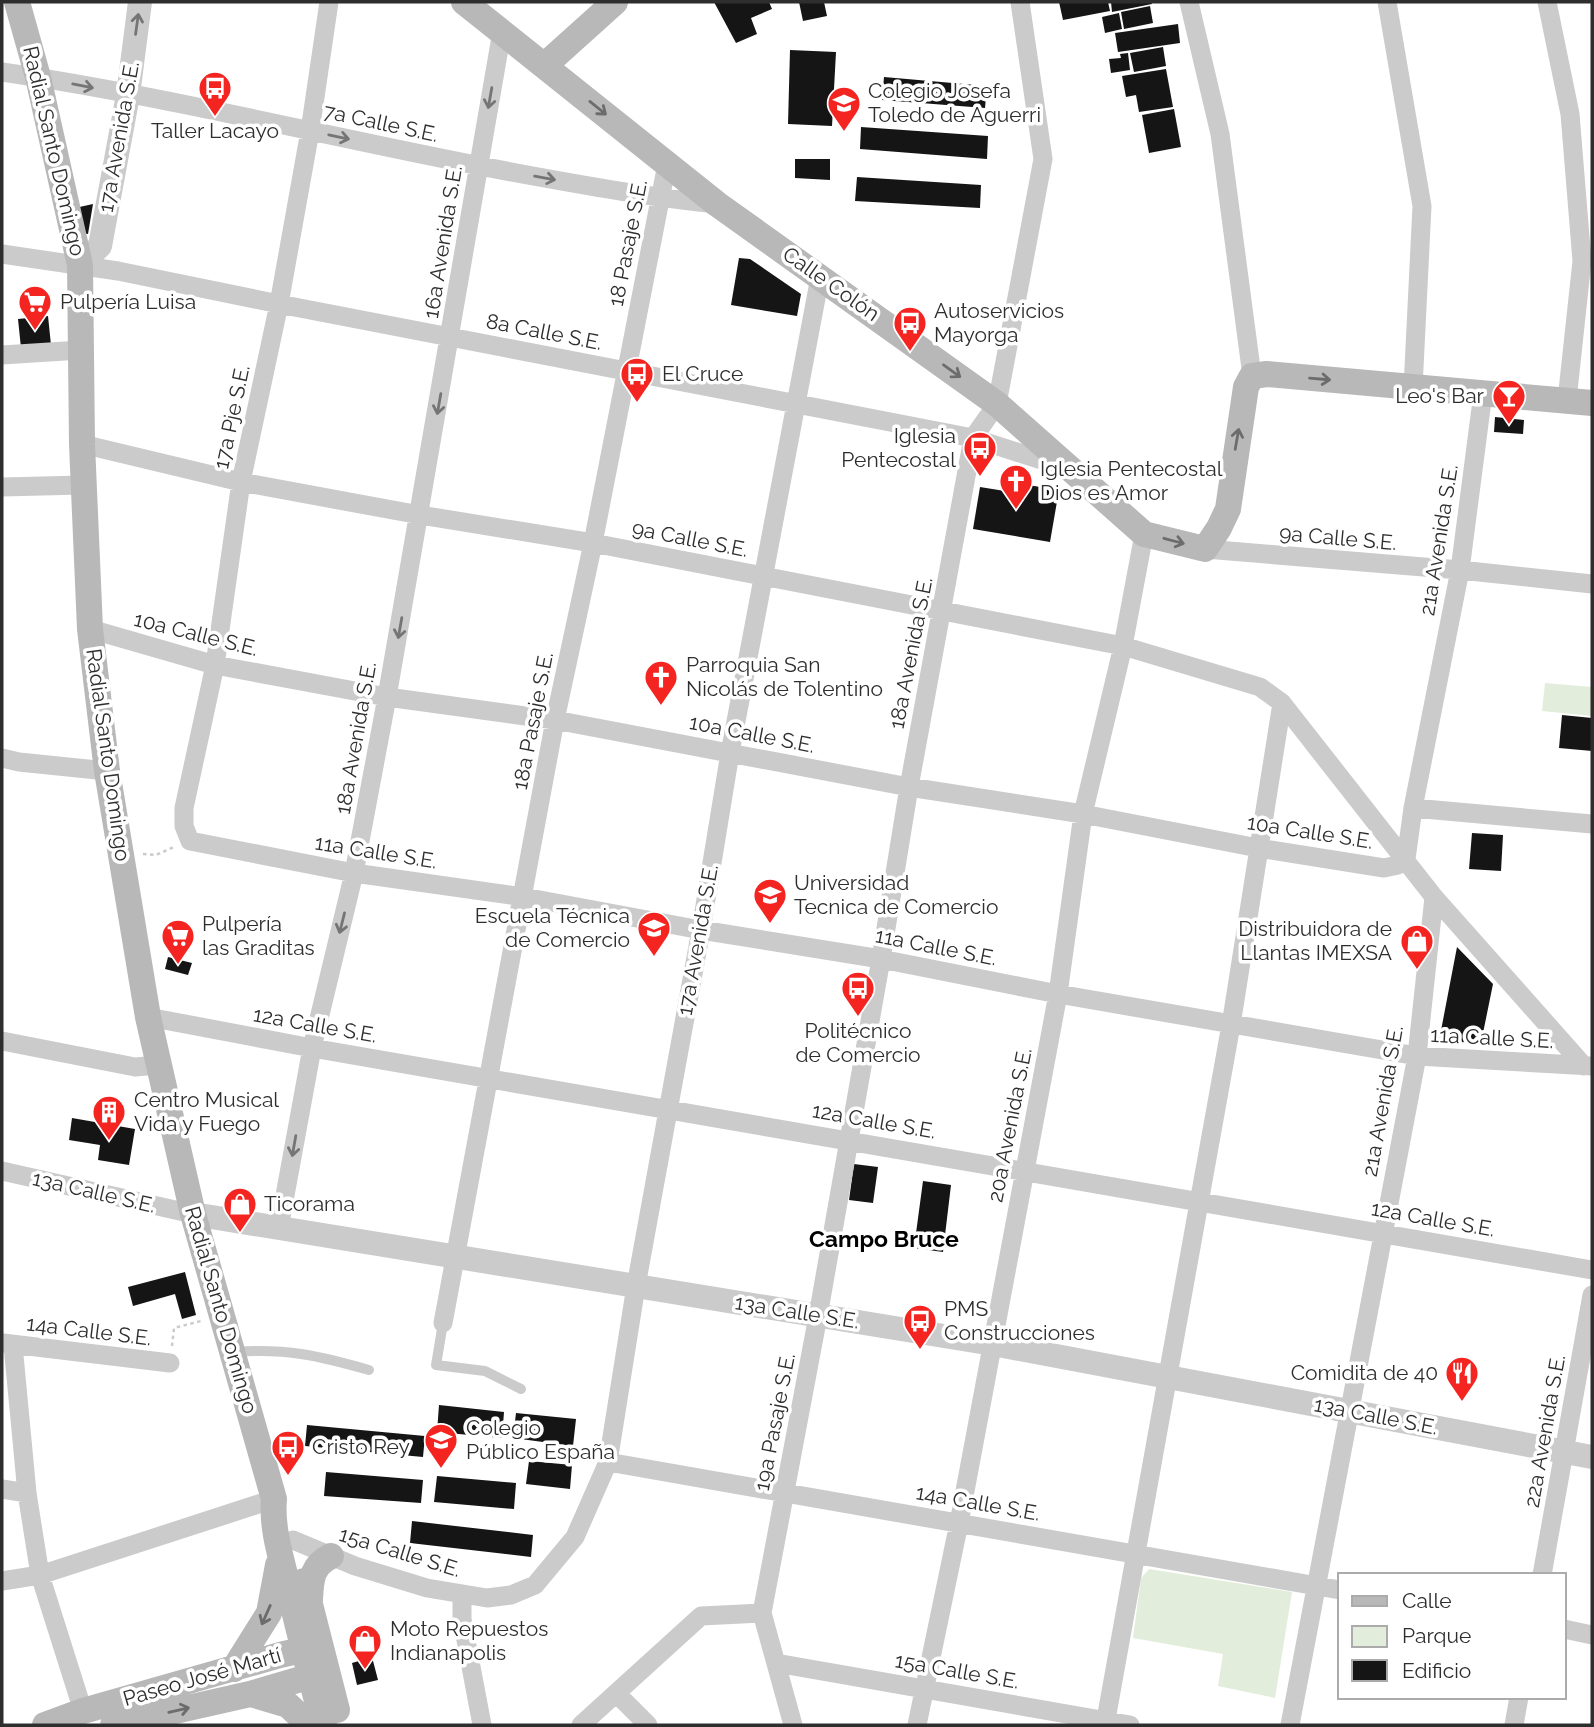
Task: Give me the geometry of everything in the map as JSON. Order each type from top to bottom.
[{"type":"main road","name":"Radial Santo Domingo","points":[[17,2],[38,77],[80,265],[83,485],[90,629],[107,771],[148,1017],[193,1214],[274,1499],[273,1512],[310,1600],[312,1648]]},
{"type":"main road","name":"Calle Colón","points":[[464,2],[717,204],[997,404],[1144,534],[1205,550]]},
{"type":"main road","points":[[545,65],[615,2]]},
{"type":"main road","points":[[1205,550],[1228,509],[1246,387],[1252,376],[1267,374],[1580,401]]},
{"type":"main road","name":"Radial Santo Domingo","points":[[287,1547],[318,1674],[324,1725]]},
{"type":"main road","points":[[234,1669],[269,1613],[287,1547]]},
{"type":"main road","points":[[310,1600],[315,1567],[331,1556]]},
{"type":"main road","name":"Paseo José Martí","points":[[45,1725],[83,1711],[280,1654],[312,1648]]},
{"type":"main road","name":"Radial Santo Domingo","points":[[318,1674],[340,1725]]},
{"type":"main road","name":"Paseo José Martí","points":[[113,1725],[250,1694],[318,1674]]},
{"type":"main road","points":[[250,1694],[288,1704],[309,1725]]},
{"type":"street","name":"17a Avenida S.E.","points":[[80,265],[100,246],[128,95],[141,2]]},
{"type":"street","name":"17a Pje S.E.","points":[[190,841],[184,826],[184,808],[215,665],[241,482],[279,304],[310,131],[329,2]]},
{"type":"street","points":[[997,404],[1043,159],[1020,2]]},
{"type":"street","points":[[1189,2],[1220,134],[1252,376]]},
{"type":"street","points":[[1387,2],[1422,206],[1413,388]]},
{"type":"street","points":[[1547,2],[1570,114],[1582,261],[1580,401]]},
{"type":"street","name":"16a Avenida S.E.","points":[[450,337],[502,31]]},
{"type":"street","name":"7a Calle S.E.","points":[[2,72],[478,166],[660,199],[717,204]]},
{"type":"street","name":"18 Pasaje S.E.","points":[[626,372],[667,164]]},
{"type":"street","name":"8a Calle S.E.","points":[[2,254],[80,265],[973,439],[1074,470]]},
{"type":"street","name":"17a Avenida S.E.","points":[[535,1584],[575,1537],[608,1462],[636,1286],[701,930],[730,753],[820,277]]},
{"type":"street","name":"18a Avenida S.E.","points":[[279,1228],[312,1048],[355,873],[450,337]]},
{"type":"street","points":[[2,355],[81,350]]},
{"type":"street","name":"18a Pasaje S.E.","points":[[489,1079],[555,720],[626,372]]},
{"type":"street","name":"21a Avenida S.E.","points":[[1406,859],[1413,808],[1460,570],[1483,393]]},
{"type":"street","name":"18a Avenida S.E.","points":[[881,959],[909,787],[973,439],[997,404]]},
{"type":"street","name":"9a Calle S.E.","points":[[82,444],[241,482],[593,543],[1123,646],[1260,687],[1282,703],[1434,897],[1588,1066]]},
{"type":"street","points":[[2,487],[83,485]]},
{"type":"street","name":"20a Avenida S.E.","points":[[917,1725],[959,1523],[1058,994],[1083,814],[1123,646],[1144,534]]},
{"type":"street","name":"9a Calle S.E.","points":[[1205,550],[1460,570],[1592,584]]},
{"type":"street","name":"10a Calle S.E.","points":[[90,629],[215,665],[387,697],[555,720],[909,787],[1083,814],[1258,848],[1384,868],[1398,865],[1406,859]]},
{"type":"street","points":[[1105,1723],[1231,1025],[1282,703]]},
{"type":"street","points":[[2,758],[107,771]]},
{"type":"street","points":[[1413,808],[1592,824]]},
{"type":"street","name":"11a Calle S.E.","points":[[190,841],[355,873],[524,897],[1417,1056],[1588,1066]]},
{"type":"street","name":"21a Avenida S.E.","points":[[1290,1725],[1417,1056],[1434,897]]},
{"type":"street","name":"19a Pasaje S.E.","points":[[793,1725],[762,1613],[881,959]]},
{"type":"street","name":"12a Calle S.E.","points":[[148,1017],[312,1048],[1592,1270]]},
{"type":"street","points":[[2,1041],[135,1067],[158,1065]]},
{"type":"street","points":[[443,1322],[489,1079]]},
{"type":"street","name":"13a Calle S.E.","points":[[2,1171],[193,1214],[993,1344],[1592,1457]]},
{"type":"street","name":"22a Avenida S.E.","points":[[1542,1573],[1592,1295]]},
{"type":"street","points":[[7,1344],[40,1576],[83,1711]]},
{"type":"street","name":"14a Calle S.E.","points":[[7,1344],[170,1363]]},
{"type":"street","name":"14a Calle S.E.","points":[[608,1462],[1338,1590]]},
{"type":"street","points":[[2,1489],[27,1493]]},
{"type":"street","points":[[2,1581],[40,1576],[274,1499]]},
{"type":"street","name":"15a Calle S.E.","points":[[287,1547],[331,1556],[428,1588],[462,1595],[487,1598],[512,1595],[535,1584]]},
{"type":"street","points":[[462,1595],[462,1619],[482,1725]]},
{"type":"street","points":[[581,1725],[701,1616],[762,1613]]},
{"type":"street","points":[[1566,1629],[1592,1634]]},
{"type":"street","name":"15a Calle S.E.","points":[[776,1663],[1105,1723],[1130,1725]]},
{"type":"street","points":[[617,1694],[648,1725]]},
{"type":"street","points":[[1514,1725],[1519,1699]]},
{"type":"lane","points":[[443,1322],[436,1365],[485,1371],[521,1389]]},
{"type":"lane","points":[[233,1352],[292,1351],[369,1370]]},
{"type":"path","points":[[174,1328],[223,1316]]},
{"type":"green space","points":[[1545,683],[1592,687],[1592,716],[1542,711]]},
{"type":"green space","points":[[1149,1569],[1292,1592],[1275,1698],[1218,1686],[1223,1654],[1133,1638],[1141,1578]]},
{"type":"building","points":[[714,2],[769,2],[772,9],[751,18],[757,34],[736,43]]},
{"type":"building","points":[[799,2],[824,2],[827,16],[803,21]]},
{"type":"building","points":[[1059,2],[1108,2],[1110,11],[1063,20]]},
{"type":"building","points":[[1111,2],[1151,2],[1152,4],[1112,12]]},
{"type":"building","points":[[1150,6],[1153,23],[1124,29],[1121,12]]},
{"type":"building","points":[[1119,13],[1122,29],[1105,33],[1102,17]]},
{"type":"building","points":[[1178,24],[1180,43],[1118,52],[1115,33]]},
{"type":"building","points":[[1163,47],[1166,66],[1134,72],[1130,53]]},
{"type":"building","points":[[790,50],[836,52],[832,126],[788,124]]},
{"type":"building","points":[[1128,53],[1130,70],[1111,73],[1109,59],[1121,58],[1120,54]]},
{"type":"building","points":[[1166,69],[1173,107],[1139,112],[1136,95],[1126,97],[1122,76]]},
{"type":"building","points":[[884,77],[987,86],[985,108],[882,100]]},
{"type":"building","points":[[1174,109],[1181,147],[1149,153],[1142,115]]},
{"type":"building","points":[[861,127],[988,136],[987,159],[860,149]]},
{"type":"building","points":[[795,159],[830,159],[830,180],[795,178]]},
{"type":"building","points":[[857,177],[981,185],[980,208],[855,201]]},
{"type":"building","points":[[93,204],[88,234],[80,233],[75,208]]},
{"type":"building","points":[[739,258],[750,259],[801,294],[797,316],[731,305]]},
{"type":"building","name":"Pulpería Luisa","points":[[48,316],[51,345],[21,348],[18,319]]},
{"type":"building","name":"Leo's Bar","points":[[1495,417],[1524,420],[1523,434],[1494,432]]},
{"type":"building","name":"Iglesia Pentecostal Dios es Amor","points":[[1028,485],[1059,490],[1050,542],[973,529],[980,487],[1017,493]]},
{"type":"building","points":[[1562,715],[1592,718],[1592,751],[1559,748]]},
{"type":"building","points":[[1472,833],[1503,835],[1501,871],[1469,869]]},
{"type":"building","points":[[1457,947],[1493,984],[1481,1043],[1439,1041]]},
{"type":"building","name":"Pulpería las Graditas","points":[[168,957],[192,963],[188,975],[165,969]]},
{"type":"building","name":"Centro Musical Vida y Fuego","points":[[72,1118],[135,1129],[129,1165],[98,1160],[100,1145],[69,1140]]},
{"type":"building","points":[[854,1164],[878,1167],[873,1203],[849,1200]]},
{"type":"building","points":[[923,1181],[951,1185],[943,1252],[914,1248]]},
{"type":"building","points":[[185,1272],[196,1315],[182,1319],[175,1294],[133,1306],[128,1287]]},
{"type":"building","points":[[439,1405],[504,1412],[502,1438],[437,1432]]},
{"type":"building","points":[[516,1413],[576,1419],[573,1446],[513,1438]]},
{"type":"building","points":[[307,1425],[425,1436],[423,1457],[305,1446]]},
{"type":"building","points":[[529,1461],[572,1465],[570,1489],[526,1484]]},
{"type":"building","points":[[326,1472],[423,1480],[421,1503],[324,1496]]},
{"type":"building","points":[[437,1476],[516,1483],[514,1509],[434,1502]]},
{"type":"building","points":[[412,1521],[533,1535],[531,1557],[410,1543]]},
{"type":"building","name":"Moto Repuestos Indianapolis","points":[[372,1657],[378,1680],[357,1685],[352,1663]]},
{"type":"place","name":"Taller Lacayo","points":[[215,118]]},
{"type":"place","name":"Colegio Josefa Toledo de Aguerri","points":[[844,133]]},
{"type":"place","name":"Pulpería Luisa","points":[[35,332]]},
{"type":"place","name":"Autoservicios Mayorga","points":[[910,353]]},
{"type":"place","name":"El Cruce","points":[[637,404]]},
{"type":"place","name":"Leo's Bar","points":[[1509,426]]},
{"type":"place","name":"Iglesia Pentecostal","points":[[980,478]]},
{"type":"place","name":"Iglesia Pentecostal Dios es Amor","points":[[1016,511]]},
{"type":"place","name":"Parroquia San Nicolás de Tolentino","points":[[661,707]]},
{"type":"place","name":"Universidad Tecnica de Comercio","points":[[770,925]]},
{"type":"place","name":"Escuela Técnica de Comercio","points":[[654,958]]},
{"type":"place","name":"Pulpería las Graditas","points":[[178,966]]},
{"type":"place","name":"Distribuidora de Llantas IMEXSA","points":[[1417,971]]},
{"type":"place","name":"Politécnico de Comercio","points":[[858,1018]]},
{"type":"place","name":"Centro Musical Vida y Fuego","points":[[109,1142]]},
{"type":"place","name":"Ticorama","points":[[240,1234]]},
{"type":"place","name":"PMS Construcciones","points":[[920,1351]]},
{"type":"place","name":"Comidita de 40","points":[[1462,1403]]},
{"type":"place","name":"Colegio Público España","points":[[441,1470]]},
{"type":"place","name":"Cristo Rey","points":[[288,1477]]},
{"type":"place","name":"Moto Repuestos Indianapolis","points":[[365,1671]]},
{"type":"district","name":"Campo Bruce","points":[[884,1239]]}]
